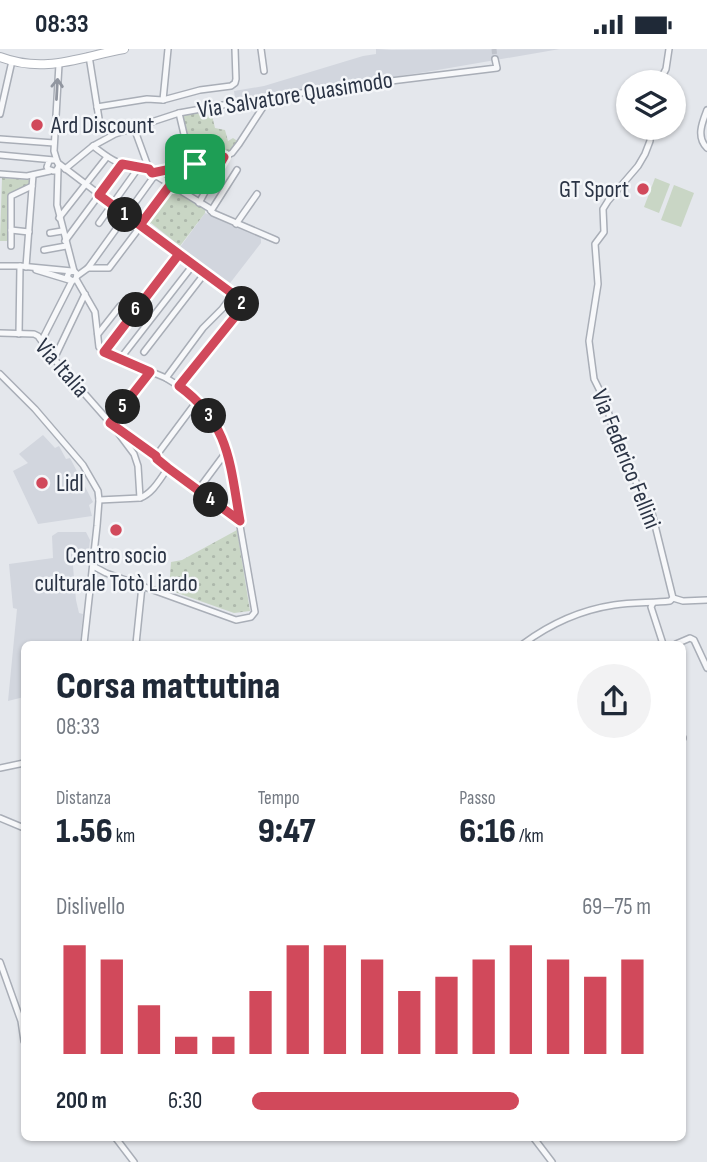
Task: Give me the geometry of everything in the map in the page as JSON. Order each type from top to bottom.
[{"type":"main road","points":[[0,57],[41,65],[59,64],[93,53],[118,50]]},
{"type":"street","points":[[76,49],[77,59]]},
{"type":"street","points":[[163,100],[168,49]]},
{"type":"street","points":[[97,107],[147,99],[163,100],[233,85],[236,79],[235,49]]},
{"type":"street","points":[[261,49],[264,71]]},
{"type":"street","points":[[665,70],[669,49]]},
{"type":"street","points":[[93,53],[100,125]]},
{"type":"street","name":"Via Salvatore Quasimodo","points":[[33,175],[115,134],[179,113],[350,86],[497,68],[495,59]]},
{"type":"street","points":[[0,114],[12,61]]},
{"type":"street","points":[[59,64],[54,143],[57,205],[73,276],[95,312],[99,347],[104,352],[179,386],[197,401],[213,421],[227,451],[255,612],[251,617],[236,620],[93,566]]},
{"type":"street","points":[[42,340],[73,276],[88,268],[152,173],[232,153],[269,98]]},
{"type":"street","points":[[707,110],[701,129],[701,140],[707,148]]},
{"type":"street","points":[[179,113],[187,147],[195,164]]},
{"type":"street","points":[[134,128],[152,173]]},
{"type":"street","points":[[0,139],[54,143]]},
{"type":"street","name":"Via Federico Fellini","points":[[650,140],[642,160],[603,209],[604,232],[595,244],[597,284],[589,349],[594,379],[606,403],[617,445],[652,513],[673,598]]},
{"type":"street","points":[[93,146],[122,164],[152,173],[213,213],[276,240]]},
{"type":"street","points":[[0,155],[32,158],[55,166],[99,195],[242,302],[242,308],[179,386]]},
{"type":"street","points":[[59,218],[107,157]]},
{"type":"street","points":[[199,203],[224,157]]},
{"type":"street","points":[[44,250],[66,243],[122,164]]},
{"type":"street","points":[[99,223],[139,167]]},
{"type":"street","points":[[211,211],[237,170]]},
{"type":"street","points":[[0,174],[33,175],[19,334]]},
{"type":"street","points":[[88,268],[109,268],[172,186],[211,179]]},
{"type":"street","points":[[11,246],[11,196],[32,186]]},
{"type":"street","points":[[236,224],[257,194]]},
{"type":"street","points":[[11,230],[29,232]]},
{"type":"street","points":[[50,233],[62,231]]},
{"type":"street","points":[[104,352],[179,254]]},
{"type":"street","points":[[120,359],[193,265]]},
{"type":"street","points":[[0,266],[23,266],[73,276]]},
{"type":"street","points":[[144,352],[205,274]]},
{"type":"street","points":[[54,359],[85,294]]},
{"type":"street","points":[[166,379],[203,328],[233,294]]},
{"type":"street","points":[[98,334],[120,306]]},
{"type":"street","name":"Via Italia","points":[[0,334],[38,336],[54,359],[112,425]]},
{"type":"street","points":[[112,425],[150,372]]},
{"type":"street","points":[[1,377],[35,409],[83,465],[98,491],[84,641]]},
{"type":"street","points":[[156,456],[197,401]]},
{"type":"street","points":[[112,425],[240,521]]},
{"type":"street","points":[[112,425],[137,462],[140,498]]},
{"type":"street","points":[[198,490],[227,451]]},
{"type":"street","points":[[99,500],[140,498],[150,493],[168,468]]},
{"type":"street","points":[[136,641],[142,586]]},
{"type":"street","points":[[528,641],[557,623],[582,612],[613,605],[670,601],[673,598],[683,601],[707,600]]},
{"type":"street","points":[[653,603],[651,607],[662,641]]},
{"type":"street","points":[[683,641],[690,638],[694,640],[707,667]]},
{"type":"street","points":[[0,768],[21,764]]},
{"type":"street","points":[[0,818],[21,827]]},
{"type":"street","points":[[0,962],[21,1021]]},
{"type":"street","points":[[118,1141],[134,1162]]},
{"type":"street","points":[[536,1141],[552,1162]]},
{"type":"shaded area","points":[[376,49],[560,49],[426,72],[235,98],[234,91],[264,86],[376,54]]},
{"type":"shaded area","points":[[205,213],[261,239],[261,243],[227,287],[178,250]]},
{"type":"shaded area","points":[[43,435],[55,448],[59,446],[66,459],[70,458],[93,502],[89,505],[92,516],[38,524],[13,471],[28,463],[19,454]]},
{"type":"shaded area","points":[[58,532],[86,532],[90,540],[89,549],[72,555],[76,600],[79,613],[83,614],[80,641],[21,641],[21,698],[8,701],[17,609],[13,608],[9,564],[53,558],[52,536]]},
{"type":"green space","points":[[211,111],[215,128],[225,130],[228,141],[233,138],[239,142],[229,151],[208,156],[195,153],[189,144],[183,117]]},
{"type":"green space","points":[[2,178],[30,180],[29,185],[11,193],[7,198],[8,241],[0,241]]},
{"type":"green space","points":[[655,178],[670,184],[659,213],[644,207]]},
{"type":"green space","points":[[674,185],[694,193],[681,227],[661,220]]},
{"type":"green space","points":[[173,191],[205,208],[205,213],[180,246],[151,223],[148,226],[146,224]]},
{"type":"green space","points":[[237,530],[250,611],[234,613],[169,590],[171,562],[182,560]]},
{"type":"tunnel","points":[[494,49],[495,59]]},
{"type":"place","name":"Ard Discount","points":[[37,125]]},
{"type":"place","name":"GT Sport","points":[[643,189]]},
{"type":"place","name":"Lidl","points":[[42,483]]},
{"type":"place","name":"Centro socio culturale Totò Liardo","points":[[116,530]]},
{"type":"route","points":[[195,164],[152,173],[149,169],[122,164],[99,195],[179,254],[233,294],[242,302],[242,308],[179,386],[204,409],[221,436],[227,451],[240,521],[110,423],[150,372],[104,352],[179,254],[140,225],[170,185],[173,187],[211,179],[224,157],[195,164]]}]
